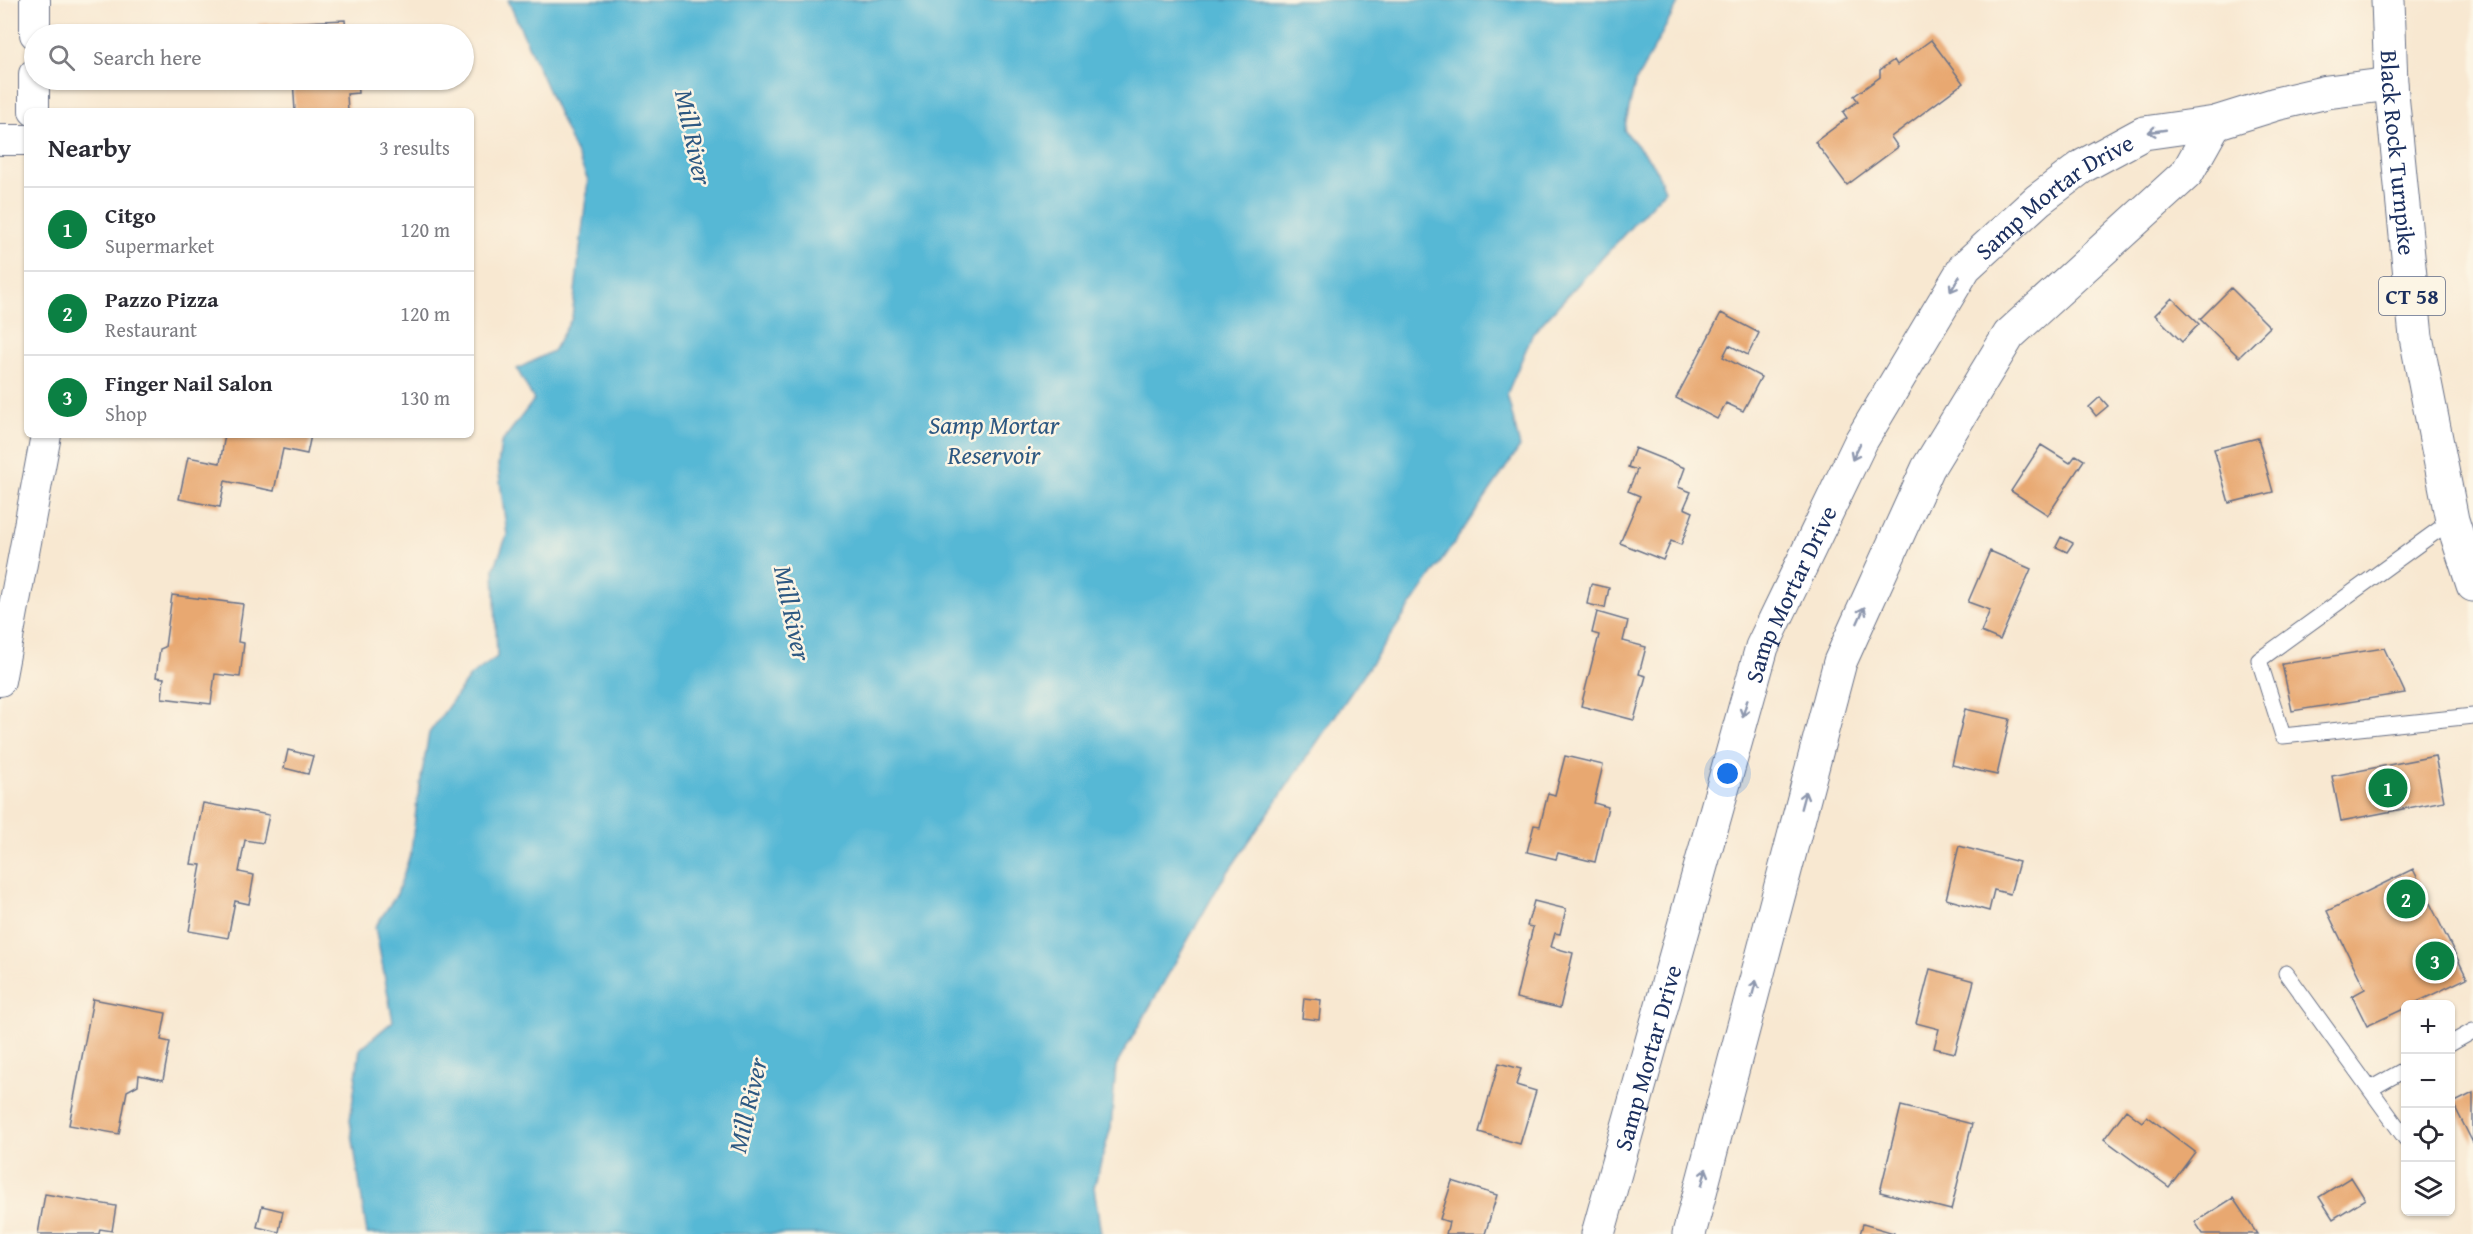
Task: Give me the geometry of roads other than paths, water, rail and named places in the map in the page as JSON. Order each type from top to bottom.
[{"type":"main road","name":"Black Rock Turnpike","points":[[2388,0],[2391,84],[2416,337],[2452,520],[2473,585]]},
{"type":"main road","name":"Samp Mortar Drive","points":[[1598,1234],[1762,647],[1861,441],[1965,267],[2038,200],[2083,166],[2144,133],[2215,123],[2327,92],[2391,84]]},
{"type":"main road","points":[[1689,1234],[1840,662],[1928,468],[2009,335],[2187,173],[2215,123]]},
{"type":"street","points":[[35,0],[35,24]]},
{"type":"street","points":[[34,90],[34,108]]},
{"type":"street","points":[[0,140],[24,140]]},
{"type":"street","points":[[0,681],[45,438]]},
{"type":"lane","points":[[2452,520],[2259,660],[2283,736],[2473,716]]},
{"type":"lane","points":[[2286,973],[2401,1132]]},
{"type":"lane","points":[[2455,1042],[2473,1031]]},
{"type":"lane","points":[[2370,1089],[2401,1072]]},
{"type":"water","name":"Samp Mortar Reservoir","points":[[508,0],[1680,0],[1635,83],[1624,130],[1654,165],[1665,190],[1533,333],[1507,394],[1520,447],[1221,882],[1116,1066],[1111,1127],[1094,1187],[1101,1234],[367,1234],[350,1120],[360,1049],[393,1021],[375,927],[397,894],[411,852],[429,733],[470,676],[497,657],[494,569],[507,535],[498,466],[501,443],[534,400],[517,369],[553,351],[572,318],[588,180]]},
{"type":"place","name":"Citgo","points":[[2388,788]]},
{"type":"place","name":"Pazzo Pizza","points":[[2406,899]]},
{"type":"place","name":"Finger Nail Salon","points":[[2435,961]]},
{"type":"water label","name":"Mill River","points":[[694,137]]},
{"type":"water label","name":"Mill River","points":[[793,613]]},
{"type":"water label","name":"Mill River","points":[[747,1105]]}]
